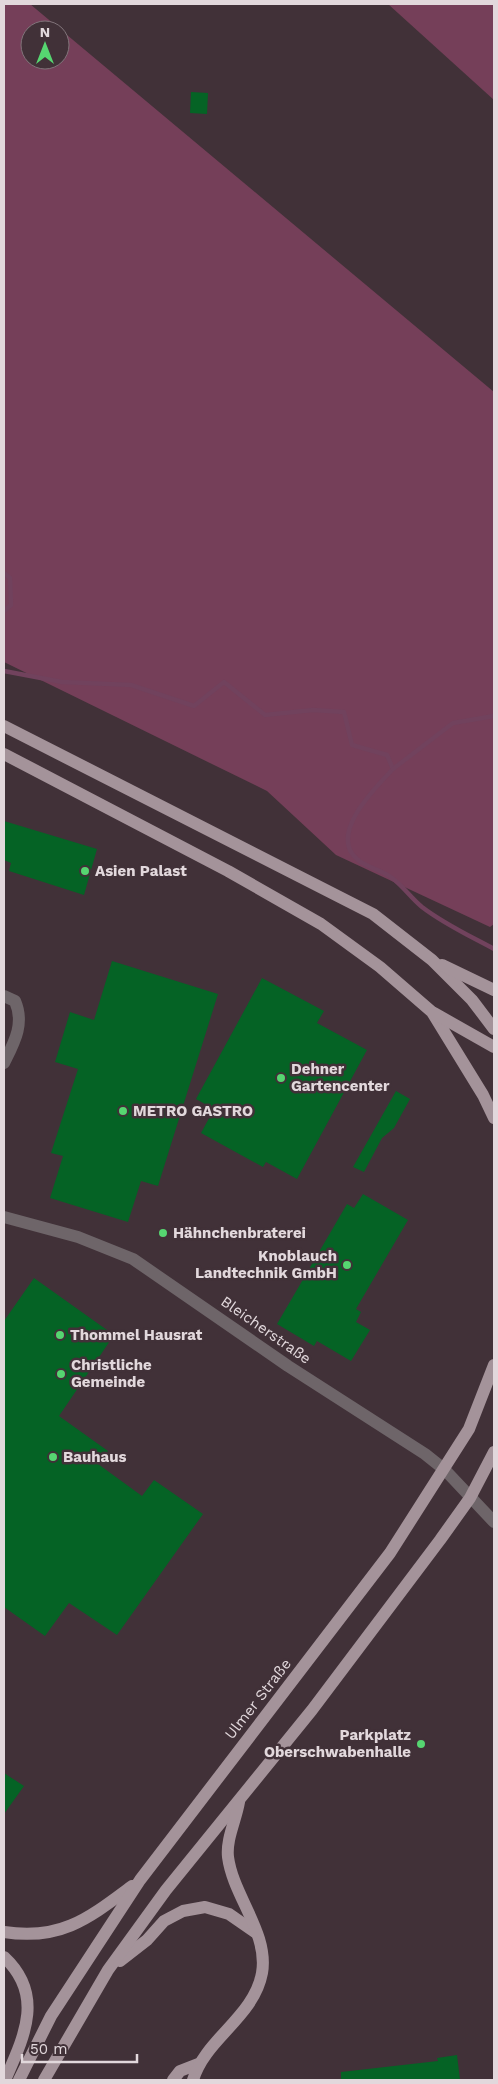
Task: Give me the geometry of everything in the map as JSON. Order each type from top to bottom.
[{"type":"main road","points":[[4,726],[373,914],[432,960],[472,1000],[494,1029]]},
{"type":"main road","points":[[4,754],[220,866],[321,924],[380,966],[432,1012],[494,1047]]},
{"type":"main road","points":[[432,960],[494,990]]},
{"type":"main road","points":[[432,1012],[483,1095],[494,1118]]},
{"type":"main road","name":"Ulmer Straße","points":[[19,2080],[57,2007],[140,1880],[390,1553],[445,1470],[470,1428],[494,1365]]},
{"type":"main road","points":[[44,2080],[108,1970],[166,1890],[312,1710],[440,1540],[470,1498],[494,1452]]},
{"type":"main road","points":[[193,2080],[198,2064],[254,1996],[262,1974],[263,1954],[232,1875],[228,1856],[229,1838],[240,1800]]},
{"type":"main road","points":[[4,1932],[26,1933],[63,1930],[92,1915],[140,1880]]},
{"type":"main road","points":[[108,1970],[147,1940],[164,1921],[182,1911],[205,1907],[230,1914],[255,1932]]},
{"type":"main road","points":[[4,1957],[22,1979],[27,1995],[28,2014],[23,2038],[6,2080]]},
{"type":"main road","points":[[173,2080],[180,2071],[198,2064]]},
{"type":"street","points":[[4,996],[15,1002],[20,1022],[16,1040],[4,1063]]},
{"type":"street","name":"Bleicherstraße","points":[[4,1217],[78,1238],[133,1259],[288,1366],[425,1454],[445,1470],[494,1522]]},
{"type":"shaded area","points":[[4,4],[30,4],[49,20],[20,20],[20,70],[70,70],[70,37],[494,392],[494,924],[490,927],[336,855],[267,791],[4,662]]},
{"type":"shaded area","points":[[388,4],[494,4],[494,100]]},
{"type":"building","points":[[191,92],[208,93],[207,114],[190,113]]},
{"type":"building","points":[[4,821],[97,849],[84,895],[9,871],[11,863],[4,860]]},
{"type":"building","name":"METRO GASTRO","points":[[112,961],[218,994],[158,1186],[141,1181],[128,1222],[50,1198],[63,1156],[51,1153],[78,1069],[55,1062],[70,1012],[94,1020]]},
{"type":"building","name":"Dehner Gartencenter","points":[[262,978],[324,1011],[317,1023],[367,1050],[297,1179],[266,1162],[263,1167],[201,1133],[214,1109],[196,1099]]},
{"type":"building","points":[[396,1091],[410,1099],[394,1128],[382,1138],[364,1172],[353,1167]]},
{"type":"building","name":"Knoblauch Landtechnik GmbH","points":[[363,1194],[408,1220],[356,1309],[361,1312],[356,1322],[370,1330],[351,1361],[317,1341],[314,1346],[277,1324],[347,1204],[354,1208]]},
{"type":"building","name":"Bauhaus","points":[[34,1278],[114,1335],[59,1416],[108,1451],[98,1464],[142,1496],[154,1480],[203,1514],[117,1635],[69,1603],[45,1636],[4,1607],[4,1321]]},
{"type":"building","points":[[4,1773],[24,1786],[4,1814]]},
{"type":"building","points":[[457,2055],[460,2080],[341,2080],[341,2072],[438,2061],[437,2058]]},
{"type":"waterway","points":[[4,573],[10,578],[11,605],[4,611]]},
{"type":"waterway","points":[[4,671],[62,682],[131,685],[194,706],[224,682],[265,715],[313,710],[344,712],[352,745],[387,755],[393,769],[357,812],[348,838],[350,850],[362,863],[392,878],[430,913],[457,930],[494,949]]},
{"type":"waterway","points":[[393,769],[453,723],[494,716]]},
{"type":"place","name":"Asien Palast","points":[[85,871]]},
{"type":"place","name":"Dehner Gartencenter","points":[[281,1078]]},
{"type":"place","name":"METRO GASTRO","points":[[123,1111]]},
{"type":"place","name":"Hähnchenbraterei","points":[[163,1233]]},
{"type":"place","name":"Knoblauch Landtechnik GmbH","points":[[347,1265]]},
{"type":"place","name":"Thommel Hausrat","points":[[60,1335]]},
{"type":"place","name":"Christliche Gemeinde","points":[[61,1374]]},
{"type":"place","name":"Bauhaus","points":[[53,1457]]},
{"type":"place","name":"Parkplatz Oberschwabenhalle","points":[[421,1744]]}]
